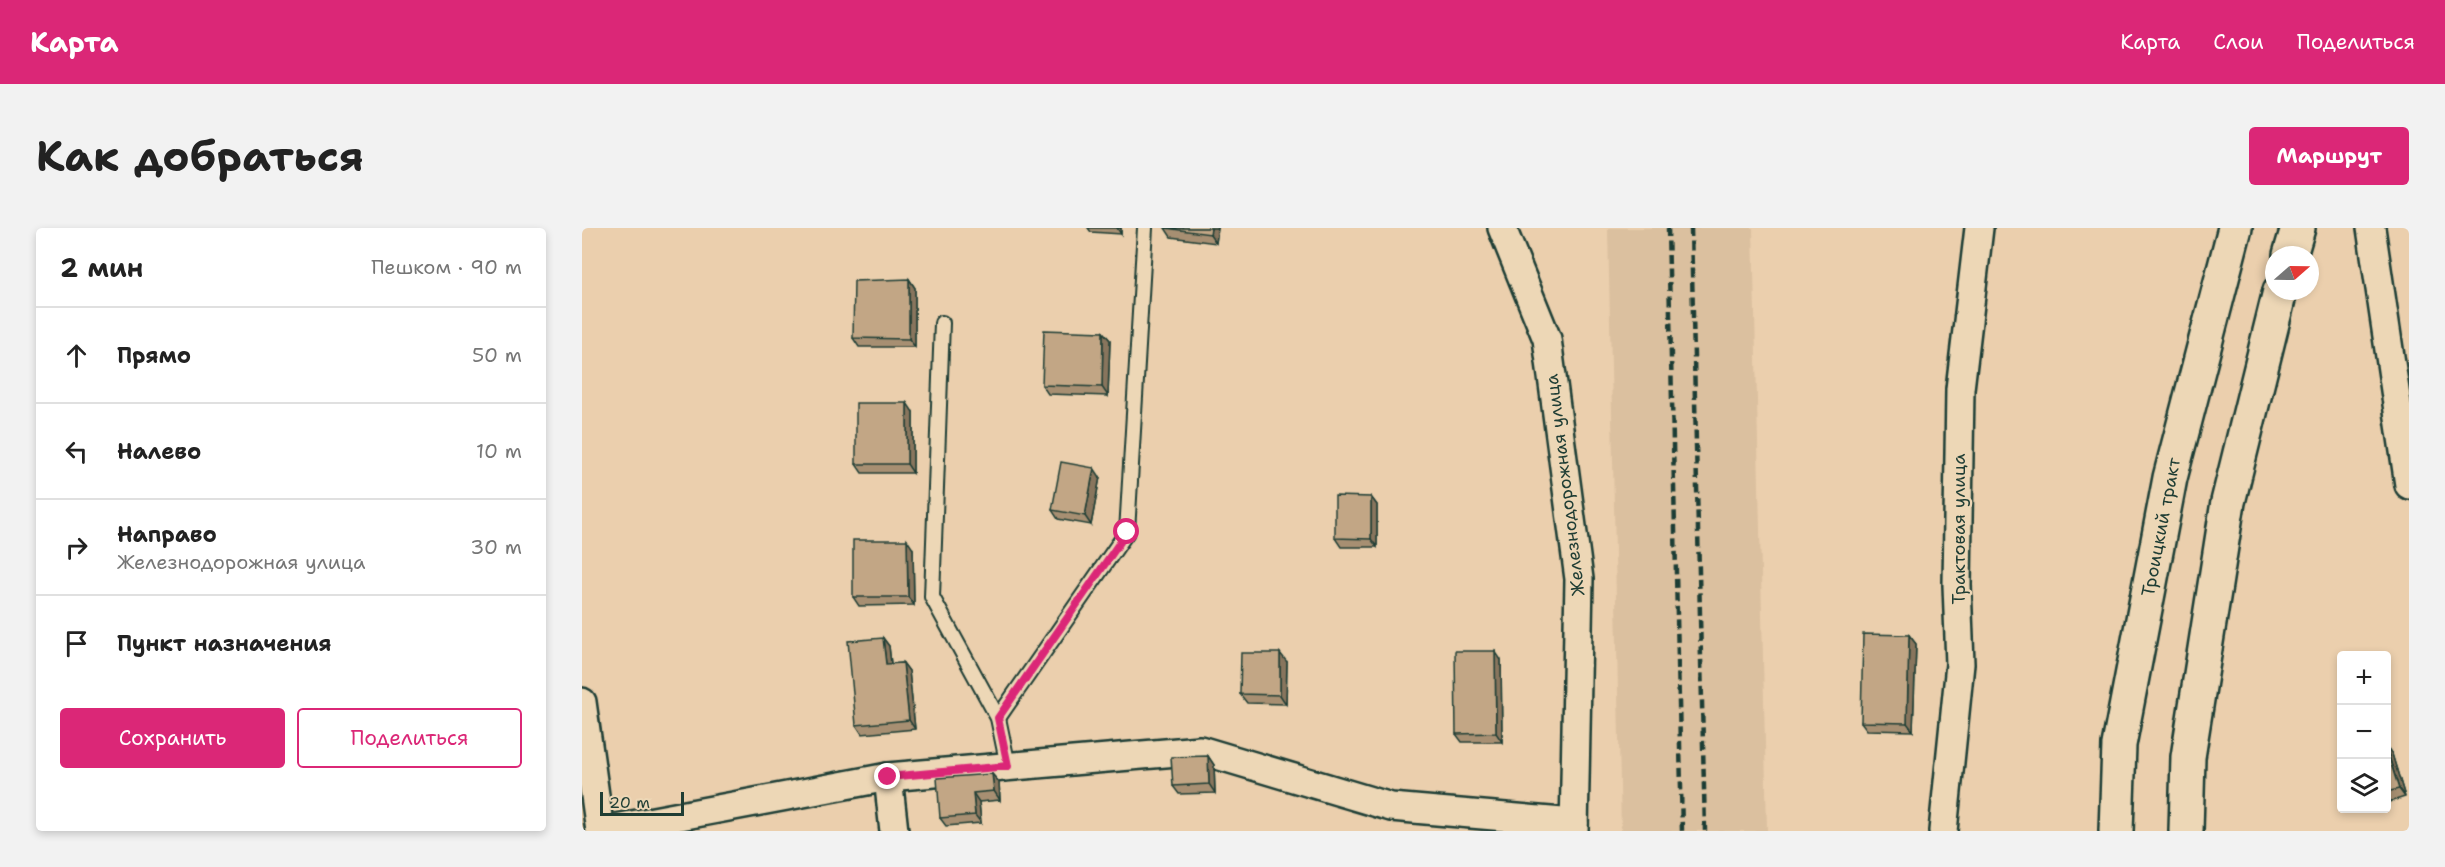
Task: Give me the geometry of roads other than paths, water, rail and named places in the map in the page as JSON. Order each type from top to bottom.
[{"type":"main road","name":"Троицкий тракт","points":[[2116,831],[2119,745],[2170,478],[2235,228]]},
{"type":"main road","points":[[2293,246],[2298,228]]},
{"type":"main road","points":[[2186,831],[2188,757],[2228,502],[2278,300]]},
{"type":"street","name":"Железнодорожная улица","points":[[600,831],[888,777],[1200,750],[1391,807],[1574,827],[1580,579],[1547,339],[1502,228]]},
{"type":"street","name":"Трактовая улица","points":[[1943,831],[1960,664],[1957,585],[1960,388],[1979,228]]},
{"type":"street","points":[[2371,228],[2409,485]]},
{"type":"street","points":[[582,702],[600,831]]},
{"type":"street","points":[[888,777],[894,831]]},
{"type":"lane","points":[[998,718],[1127,532],[1145,228]]},
{"type":"lane","points":[[942,323],[932,597],[998,718],[1008,766]]},
{"type":"railway","points":[[1668,228],[1682,831]]},
{"type":"railway","points":[[1691,228],[1705,831]]}]
